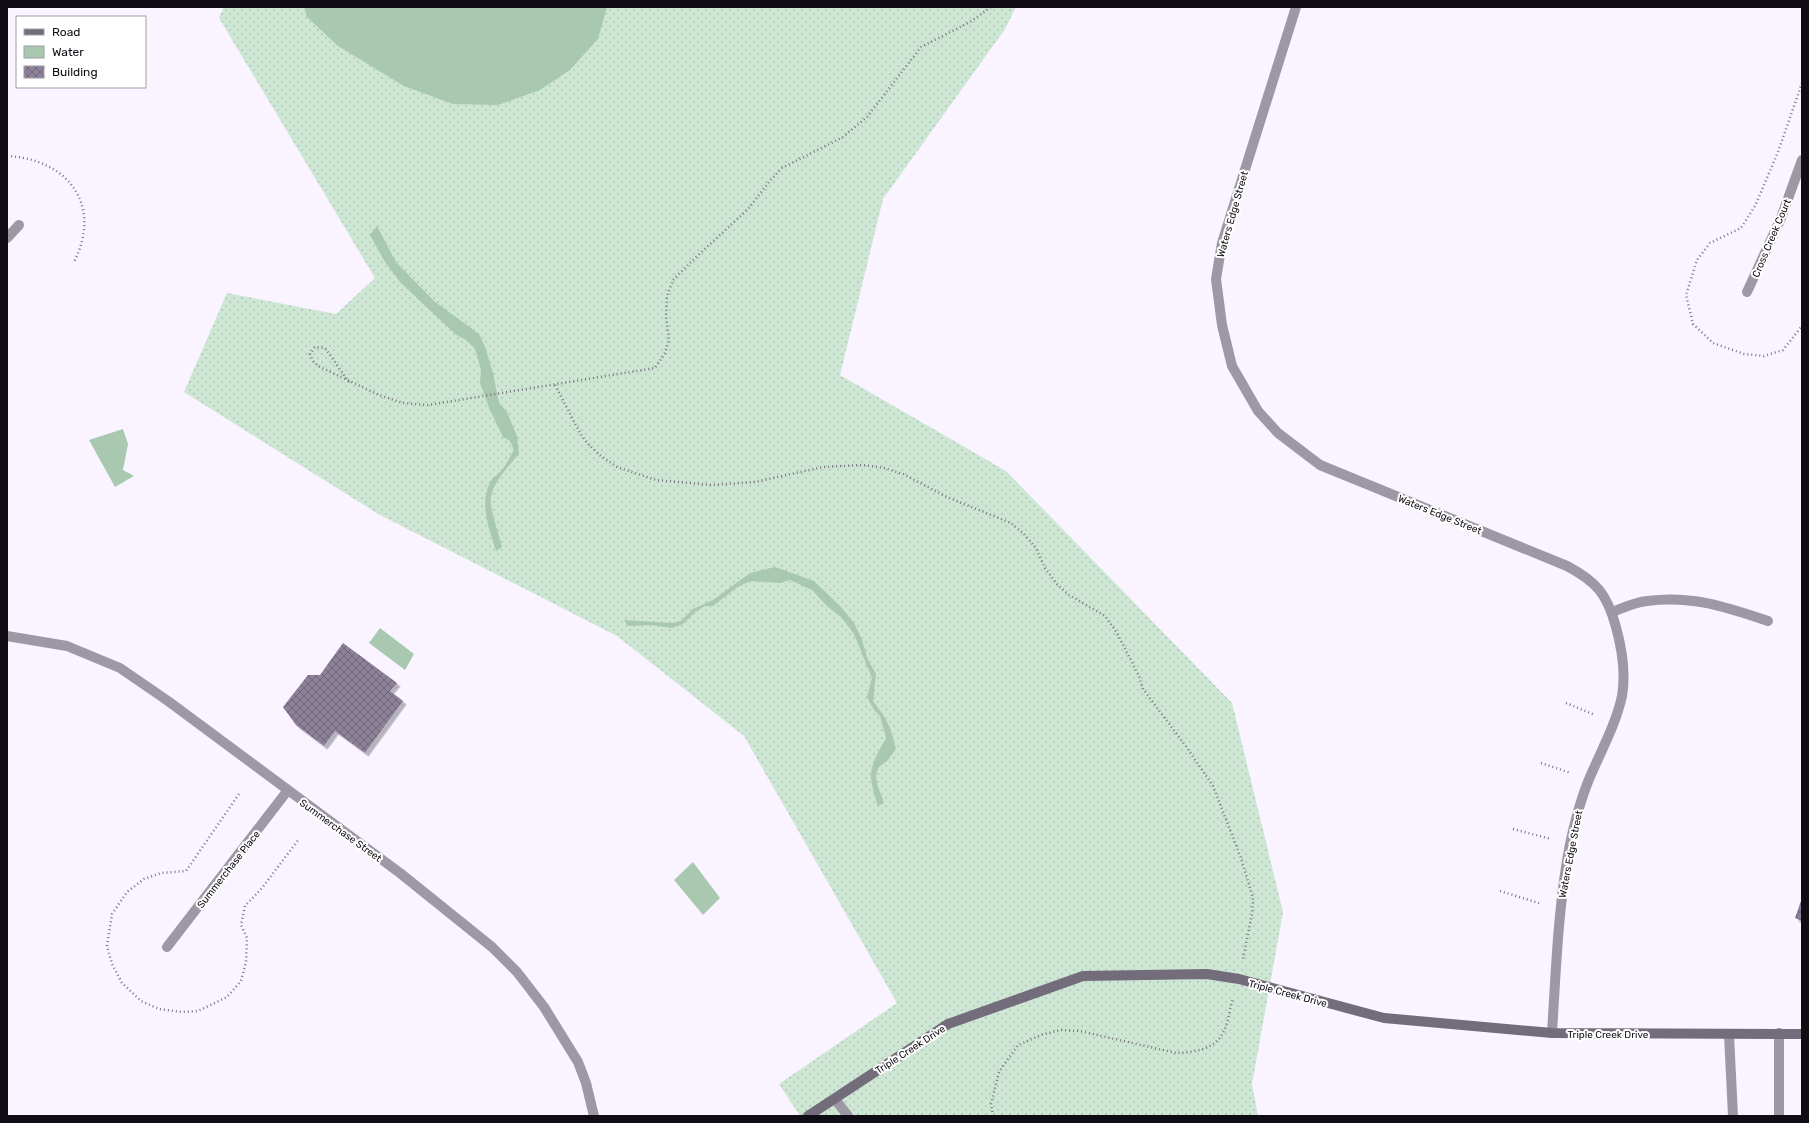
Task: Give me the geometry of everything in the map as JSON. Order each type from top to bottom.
[{"type":"street","name":"Waters Edge Street","points":[[1296,7],[1222,243],[1216,279],[1222,325],[1232,366],[1258,411],[1278,433],[1320,465],[1567,566],[1587,576],[1600,591],[1612,612],[1619,640],[1624,666],[1622,696],[1589,779],[1577,814],[1570,844],[1560,910],[1552,1033]]},
{"type":"street","name":"Cross Creek Court","points":[[1747,292],[1781,218],[1802,160]]},
{"type":"street","points":[[7,238],[19,225]]},
{"type":"street","points":[[1612,612],[1646,601],[1686,599],[1713,603],[1768,620]]},
{"type":"street","name":"Summerchase Street","points":[[7,636],[67,646],[120,668],[168,701],[400,873],[492,947],[517,972],[544,1007],[578,1062],[586,1083],[594,1116]]},
{"type":"street","name":"Summerchase Place","points":[[167,947],[288,790]]},
{"type":"street","name":"Triple Creek Drive","points":[[808,1116],[948,1024],[1083,976],[1207,974],[1239,979],[1384,1018],[1552,1033],[1729,1035],[1780,1033],[1802,1034]]},
{"type":"street","points":[[1779,1116],[1780,1033]]},
{"type":"street","points":[[1729,1035],[1733,1116]]},
{"type":"street","points":[[835,1099],[848,1116]]},
{"type":"path","points":[[349,382],[324,348],[316,347],[310,354],[313,361],[318,366],[349,382],[403,404],[428,405],[655,368],[665,353],[669,340],[666,316],[667,296],[674,280],[689,263],[748,208],[782,168],[843,137],[867,117],[921,47],[970,22],[991,7]]},
{"type":"path","points":[[7,156],[44,164],[62,173],[78,193],[85,222],[81,248],[74,262]]},
{"type":"path","points":[[555,385],[580,433],[589,445],[601,456],[617,467],[649,478],[685,483],[732,484],[755,482],[823,467],[863,464],[884,468],[903,474],[947,497],[1011,523],[1036,548],[1045,568],[1057,584],[1069,595],[1105,616],[1117,634],[1139,676],[1143,689],[1185,745],[1213,786],[1241,858],[1253,898],[1252,914],[1239,979],[1224,1031],[1211,1047],[1191,1052],[1176,1053],[1080,1031],[1060,1030],[1041,1035],[1018,1045],[999,1072],[991,1104],[993,1116]]},
{"type":"path","points":[[1566,703],[1612,722]]},
{"type":"path","points":[[1541,763],[1589,779]]},
{"type":"path","points":[[1513,829],[1570,844]]},
{"type":"path","points":[[1500,891],[1560,910]]},
{"type":"shaded area","points":[[224,7],[1016,7],[1005,29],[883,199],[840,375],[1006,471],[1232,703],[1283,912],[1252,1084],[1258,1116],[800,1116],[779,1084],[897,1003],[744,736],[617,636],[380,515],[184,392],[227,293],[336,314],[375,278],[219,18]]},
{"type":"water","points":[[304,7],[607,7],[598,39],[570,70],[540,90],[498,105],[453,104],[404,86],[338,46],[307,17]]},
{"type":"water","points":[[377,226],[396,262],[434,301],[479,334],[485,347],[493,373],[499,403],[507,412],[517,436],[519,454],[500,477],[491,498],[492,510],[502,547],[496,551],[486,515],[486,496],[492,479],[500,472],[514,450],[510,441],[503,437],[490,410],[480,383],[481,370],[475,349],[466,340],[458,336],[401,283],[385,262],[370,235]]},
{"type":"water","points":[[123,429],[128,444],[123,470],[134,476],[115,487],[89,440]]},
{"type":"water","points":[[775,567],[814,581],[841,607],[854,623],[861,637],[868,660],[876,674],[873,701],[888,724],[896,749],[888,760],[879,767],[876,774],[877,784],[884,803],[878,806],[871,778],[873,764],[886,738],[880,716],[874,710],[867,697],[872,678],[854,634],[841,617],[828,607],[812,590],[790,580],[780,583],[750,581],[736,588],[713,606],[705,606],[695,612],[683,624],[672,628],[651,625],[628,626],[624,620],[672,623],[681,621],[693,609],[713,600],[750,573]]},
{"type":"water","points":[[380,628],[414,654],[405,670],[369,643]]},
{"type":"water","points":[[693,862],[720,898],[703,915],[674,880]]},
{"type":"building","points":[[343,643],[397,683],[390,691],[403,701],[365,753],[335,731],[324,746],[296,725],[283,707],[308,675],[320,675]]},
{"type":"building","points":[[1802,898],[1802,921],[1795,918]]}]
